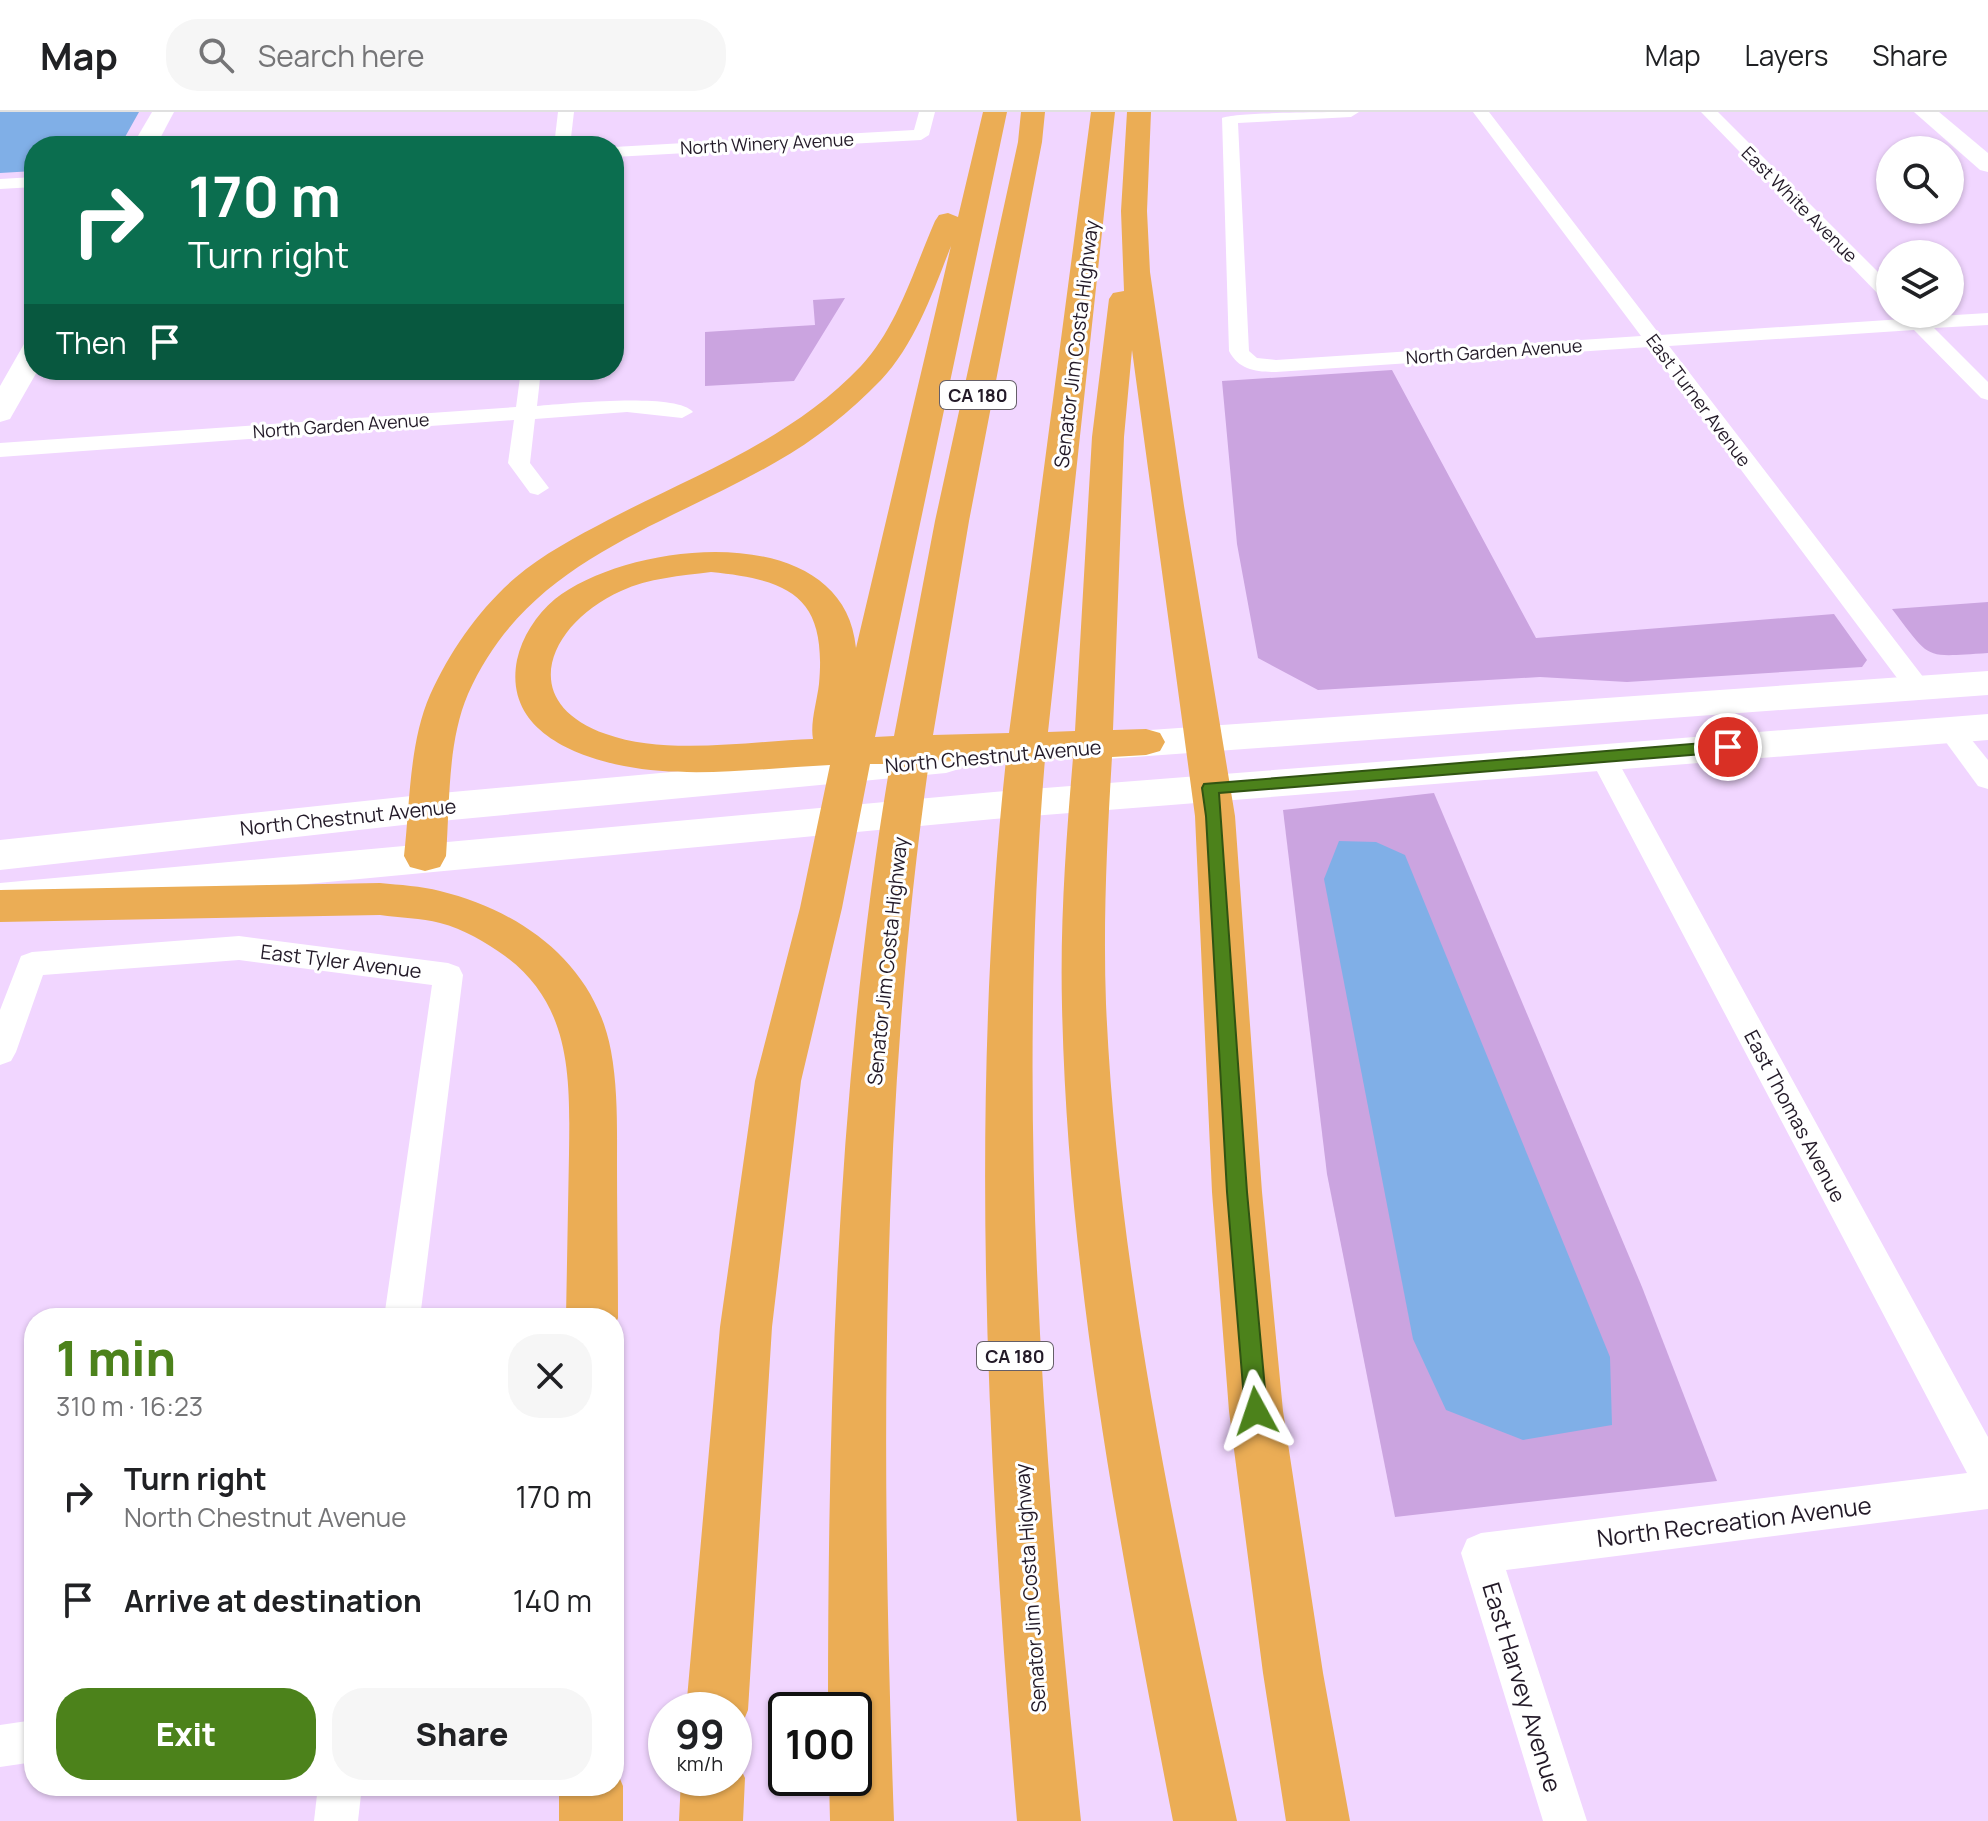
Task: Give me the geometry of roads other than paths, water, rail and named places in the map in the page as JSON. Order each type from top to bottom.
[{"type":"highway","points":[[718,1692],[746,1327],[778,1081],[811,908],[816,835],[994,112]]},
{"type":"highway","points":[[425,856],[447,699],[473,644],[492,619],[517,593],[569,554],[760,459],[809,428],[860,384],[881,359],[897,332],[994,112]]},
{"type":"highway","name":"Senator Jim Costa Highway","points":[[862,1821],[856,1638],[863,1237],[890,906],[924,679],[1030,142],[1033,112]]},
{"type":"highway","name":"Senator Jim Costa Highway","points":[[1049,1821],[1036,1689],[1014,1351],[1009,1109],[1015,890],[1035,675],[1103,112]]},
{"type":"highway","points":[[1139,112],[1134,211],[1108,433],[1098,668],[1083,884],[1084,1006],[1093,1156],[1116,1342],[1150,1551],[1205,1821]]},
{"type":"highway","points":[[1134,211],[1142,315],[1215,816],[1237,1192],[1256,1411],[1293,1673],[1318,1821]]},
{"type":"highway","points":[[851,686],[828,610],[819,598],[797,582],[768,569],[722,562],[665,564],[625,575],[601,586],[584,596],[553,623],[542,637],[531,667],[535,697],[556,724],[582,740],[630,754],[721,755],[1146,742]]},
{"type":"highway","points":[[0,906],[380,899],[441,907],[501,929],[548,969],[568,997],[581,1024],[590,1061],[593,1097],[592,1308]]},
{"type":"highway","points":[[591,1796],[591,1821]]},
{"type":"highway","points":[[711,1821],[712,1796]]},
{"type":"main road","points":[[150,136],[163,112]]},
{"type":"main road","points":[[1925,112],[1988,165]]},
{"type":"main road","points":[[1953,112],[1988,141]]},
{"type":"main road","points":[[0,413],[24,369]]},
{"type":"main road","name":"North Chestnut Avenue","points":[[0,855],[430,808],[1146,742],[1988,683]]},
{"type":"main road","points":[[1950,730],[1947,721],[1954,713],[1988,704]]},
{"type":"main road","points":[[0,898],[425,856],[1210,788],[1988,727]]},
{"type":"street","points":[[563,136],[566,112]]},
{"type":"street","name":"North Winery Avenue","points":[[624,151],[921,135],[927,112]]},
{"type":"street","name":"North Garden Avenue","points":[[1351,112],[1230,118],[1239,351],[1250,364],[1276,366],[1654,341],[1876,322]]},
{"type":"street","name":"East Turner Avenue","points":[[1481,112],[1918,688]]},
{"type":"street","name":"East White Avenue","points":[[1709,112],[1876,281]]},
{"type":"street","points":[[0,184],[24,183]]},
{"type":"street","name":"North Garden Avenue","points":[[1964,319],[1988,319]]},
{"type":"street","points":[[1922,328],[1988,394]]},
{"type":"street","points":[[530,380],[519,463],[538,488]]},
{"type":"street","name":"North Garden Avenue","points":[[0,450],[627,406],[682,412]]},
{"type":"street","points":[[1950,730],[1988,779]]},
{"type":"street","name":"East Thomas Avenue","points":[[1602,756],[1988,1475]]},
{"type":"street","name":"East Tyler Avenue","points":[[0,1052],[32,964],[239,948],[448,975],[403,1308]]},
{"type":"street","name":"North Recreation Avenue","points":[[1481,1553],[1988,1490]]},
{"type":"street","name":"East Harvey Avenue","points":[[1481,1553],[1565,1821]]},
{"type":"street","points":[[0,1746],[24,1742]]},
{"type":"street","points":[[336,1821],[339,1796]]},
{"type":"water","points":[[0,112],[139,112],[126,136],[24,136],[24,172],[0,173]]},
{"type":"water","points":[[1339,841],[1376,842],[1405,855],[1610,1357],[1612,1425],[1523,1440],[1446,1410],[1413,1339],[1324,879]]}]
